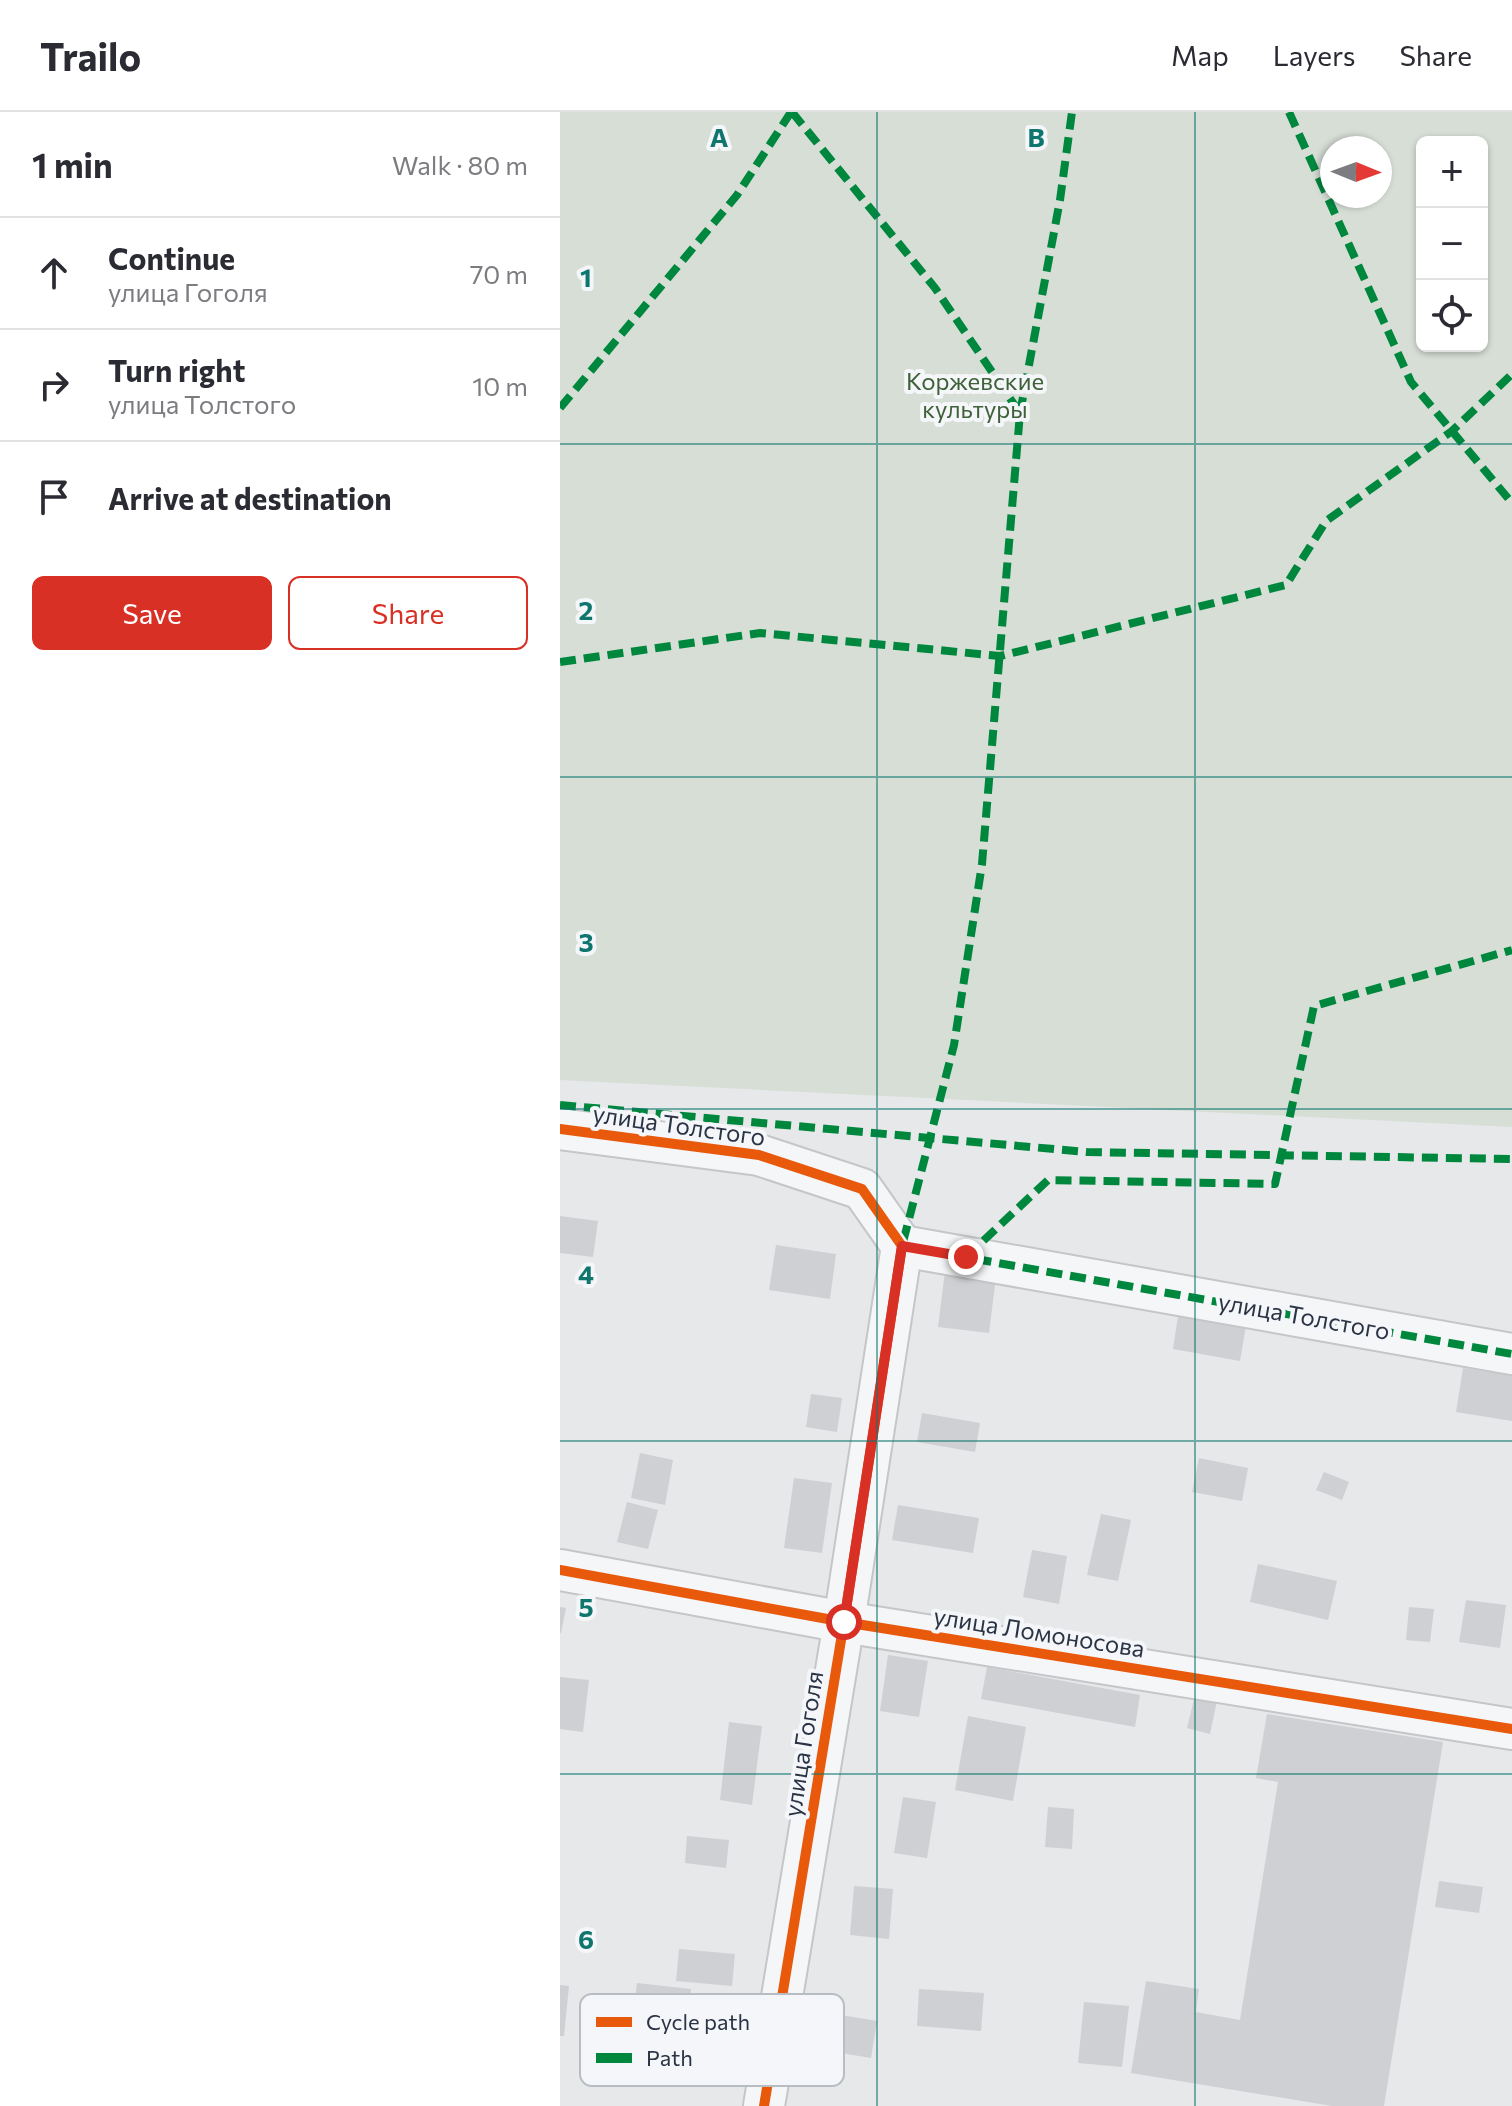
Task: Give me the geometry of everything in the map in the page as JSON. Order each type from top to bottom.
[{"type":"street","name":"улица Толстого","points":[[560,1129],[759,1155],[862,1189],[902,1246],[1512,1354]]},
{"type":"street","name":"улица Гоголя","points":[[783,1994],[902,1246]]},
{"type":"street","name":"улица Ломоносова","points":[[560,1570],[844,1622],[1512,1729]]},
{"type":"street","name":"улица Гоголя","points":[[764,2106],[767,2086]]},
{"type":"green space","name":"Коржевские культуры","points":[[560,112],[1512,112],[1512,1127],[560,1080]]},
{"type":"building","points":[[560,1216],[598,1221],[593,1257],[560,1253]]},
{"type":"building","points":[[776,1245],[836,1254],[830,1299],[769,1290]]},
{"type":"building","points":[[945,1271],[996,1277],[989,1333],[938,1327]]},
{"type":"building","points":[[1179,1309],[1247,1320],[1240,1361],[1173,1349]]},
{"type":"building","points":[[1463,1368],[1512,1376],[1512,1421],[1456,1412]]},
{"type":"building","points":[[811,1394],[842,1398],[837,1432],[806,1427]]},
{"type":"building","points":[[922,1413],[980,1423],[975,1452],[917,1442]]},
{"type":"building","points":[[640,1453],[673,1460],[665,1505],[631,1498]]},
{"type":"building","points":[[1199,1458],[1248,1468],[1242,1501],[1192,1492]]},
{"type":"building","points":[[1324,1472],[1349,1482],[1342,1500],[1316,1490]]},
{"type":"building","points":[[794,1478],[832,1483],[822,1553],[784,1548]]},
{"type":"building","points":[[627,1502],[658,1510],[648,1549],[617,1542]]},
{"type":"building","points":[[898,1505],[979,1518],[973,1553],[892,1540]]},
{"type":"building","points":[[1101,1514],[1131,1520],[1118,1581],[1087,1575]]},
{"type":"building","points":[[1032,1550],[1067,1556],[1059,1604],[1023,1597]]},
{"type":"building","points":[[1258,1564],[1337,1581],[1328,1620],[1250,1602]]},
{"type":"building","points":[[1466,1600],[1506,1605],[1500,1648],[1459,1642]]},
{"type":"building","points":[[560,1607],[566,1608],[561,1633],[560,1633]]},
{"type":"building","points":[[1409,1607],[1434,1609],[1430,1642],[1406,1640]]},
{"type":"building","points":[[888,1655],[928,1661],[919,1717],[880,1711]]},
{"type":"building","points":[[987,1667],[1140,1695],[1135,1727],[981,1699]]},
{"type":"building","points":[[560,1677],[589,1680],[583,1732],[560,1729]]},
{"type":"building","points":[[1196,1691],[1218,1696],[1210,1734],[1187,1728]]},
{"type":"building","points":[[1267,1714],[1443,1742],[1384,2106],[1332,2106],[1131,2073],[1146,1981],[1199,1989],[1196,2012],[1240,2020],[1278,1782],[1256,1778]]},
{"type":"building","points":[[968,1716],[1026,1727],[1013,1801],[955,1790]]},
{"type":"building","points":[[729,1722],[762,1726],[752,1805],[720,1800]]},
{"type":"building","points":[[903,1797],[936,1802],[927,1858],[894,1853]]},
{"type":"building","points":[[1048,1807],[1074,1809],[1072,1849],[1045,1847]]},
{"type":"building","points":[[687,1836],[729,1840],[726,1868],[685,1863]]},
{"type":"building","points":[[1439,1881],[1483,1887],[1479,1913],[1435,1907]]},
{"type":"building","points":[[854,1886],[893,1889],[889,1939],[850,1935]]},
{"type":"building","points":[[679,1949],[735,1954],[732,1986],[676,1981]]},
{"type":"building","points":[[637,1983],[691,1989],[690,1994],[636,1994]]},
{"type":"building","points":[[560,1985],[569,1986],[564,2036],[560,2036]]},
{"type":"building","points":[[919,1989],[984,1993],[981,2031],[917,2026]]},
{"type":"building","points":[[1084,2002],[1129,2006],[1122,2067],[1078,2063]]},
{"type":"building","points":[[844,2016],[877,2021],[871,2058],[844,2054]]},
{"type":"marked path","points":[[560,408],[737,195],[791,112]]},
{"type":"marked path","points":[[792,112],[935,288],[1020,413],[982,864],[954,1045],[902,1246],[1512,1354]]},
{"type":"marked path","points":[[1020,413],[1060,200],[1072,112]]},
{"type":"marked path","points":[[1289,112],[1411,382],[1512,503]]},
{"type":"marked path","points":[[560,662],[760,633],[1000,656],[1286,585],[1326,521],[1452,431],[1512,374]]},
{"type":"marked path","points":[[966,1257],[1048,1180],[1275,1184],[1314,1006],[1512,950]]},
{"type":"marked path","points":[[560,1105],[1087,1152],[1512,1159]]},
{"type":"cycle path","points":[[560,1129],[759,1155],[862,1189],[902,1246],[783,1994]]},
{"type":"cycle path","points":[[560,1570],[844,1622],[1512,1729]]},
{"type":"cycle path","points":[[764,2106],[767,2086]]},
{"type":"route","points":[[844,1622],[902,1246],[966,1257]]}]
